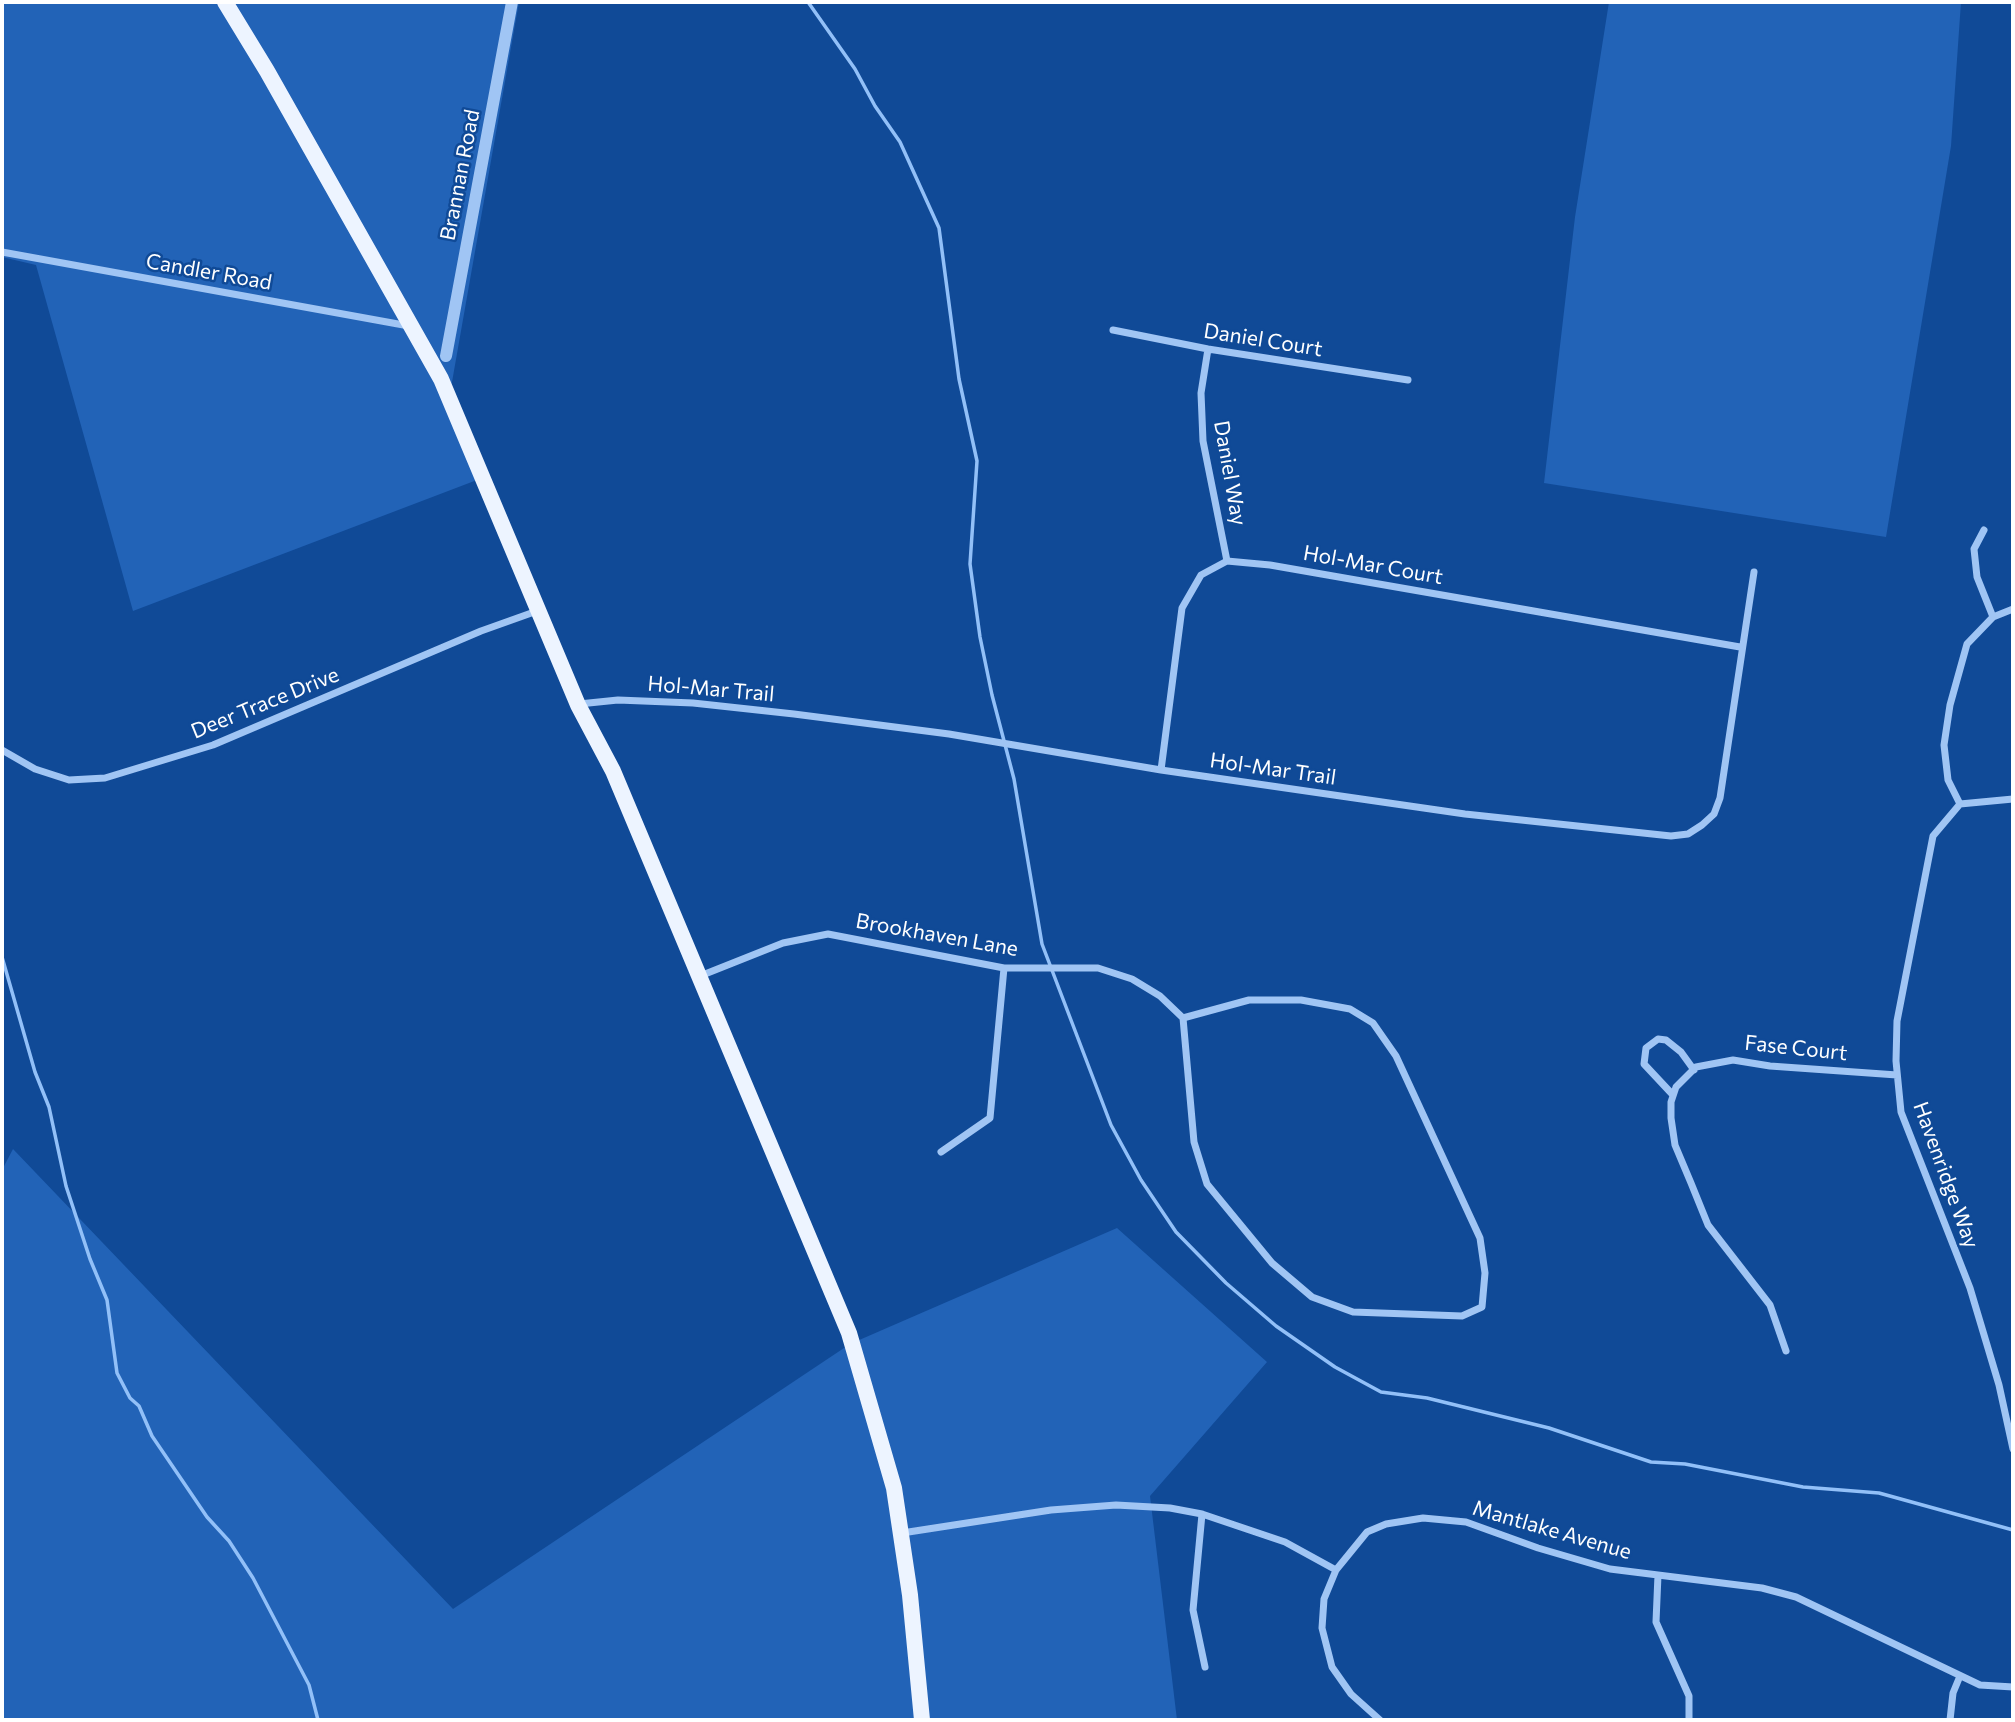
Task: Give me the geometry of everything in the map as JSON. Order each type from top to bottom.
[{"type":"main road","points":[[225,2],[267,71],[441,379],[578,705],[613,771],[849,1333],[894,1488],[902,1533],[922,1720]]},
{"type":"street","name":"Brannan Road","points":[[446,356],[512,2]]},
{"type":"street","name":"Candler Road","points":[[2,252],[410,327]]},
{"type":"street","name":"Daniel Court","points":[[1113,330],[1208,349],[1408,380]]},
{"type":"street","name":"Daniel Way","points":[[1208,349],[1201,393],[1203,441],[1227,561]]},
{"type":"street","points":[[441,379],[446,356]]},
{"type":"street","points":[[1984,530],[1974,549],[1977,577],[1993,617]]},
{"type":"street","points":[[1161,770],[1182,608],[1201,575],[1227,561]]},
{"type":"street","name":"Hol-Mar Court","points":[[1227,561],[1270,565],[1740,647]]},
{"type":"street","name":"Hol-Mar Trail","points":[[578,705],[618,700],[693,702],[949,734],[1161,770],[1552,825],[1638,835],[1688,834],[1714,814],[1720,798],[1740,647],[1754,572]]},
{"type":"street","points":[[2013,610],[1993,617],[1967,644],[1950,705],[1944,745],[1948,780],[1960,804],[2013,799]]},
{"type":"street","name":"Deer Trace Drive","points":[[2,750],[35,769],[69,780],[105,778],[213,745],[481,631],[538,611]]},
{"type":"street","name":"Havenridge Way","points":[[1960,804],[1933,836],[1897,1021],[1897,1074],[1901,1112],[1970,1288],[2012,1428],[2013,1449]]},
{"type":"street","name":"Brookhaven Lane","points":[[699,977],[783,943],[828,934],[1004,968],[1098,968],[1132,979],[1160,996],[1182,1018]]},
{"type":"street","points":[[941,1152],[990,1118],[1004,968]]},
{"type":"street","points":[[1249,1000],[1301,1000],[1350,1009],[1373,1023],[1396,1056],[1480,1238],[1485,1273],[1482,1307],[1462,1317],[1353,1312],[1312,1297],[1272,1263],[1207,1184],[1194,1142],[1182,1018],[1249,1000]]},
{"type":"street","points":[[1673,1095],[1644,1064],[1646,1048],[1658,1039],[1671,1042],[1694,1070],[1676,1087],[1673,1095],[1671,1118],[1675,1145],[1709,1225],[1770,1305],[1786,1351]]},
{"type":"street","name":"Fase Court","points":[[1694,1070],[1715,1061],[1733,1059],[1770,1066],[1897,1074]]},
{"type":"street","points":[[902,1533],[1051,1510],[1116,1505],[1202,1514],[1285,1542],[1336,1570]]},
{"type":"street","points":[[1202,1514],[1193,1610],[1205,1667]]},
{"type":"street","name":"Mantlake Avenue","points":[[1380,1720],[1351,1694],[1332,1667],[1322,1629],[1324,1599],[1336,1570],[1367,1532],[1386,1524],[1423,1518],[1466,1522],[1538,1548],[1610,1569],[1762,1588],[1796,1597],[1960,1676],[1991,1687],[2013,1687]]},
{"type":"street","points":[[1658,1575],[1656,1622],[1689,1696],[1689,1720]]},
{"type":"street","points":[[1950,1720],[1953,1693],[1960,1676]]},
{"type":"shaded area","points":[[2,2],[519,2],[449,399],[477,480],[133,611],[36,265],[2,257]]},
{"type":"shaded area","points":[[1609,2],[1961,2],[1951,146],[1886,537],[1544,483],[1575,217]]},
{"type":"shaded area","points":[[13,1149],[453,1609],[850,1344],[1117,1228],[1267,1362],[1150,1496],[1177,1720],[2,1720],[2,1170]]},
{"type":"waterway","points":[[808,2],[855,69],[875,106],[900,142],[939,228],[959,379],[977,461],[970,564],[980,637],[1014,779],[1042,944],[1111,1125],[1141,1180],[1176,1232],[1226,1283],[1276,1326],[1335,1367],[1381,1392],[1427,1398],[1549,1428],[1651,1462],[1685,1464],[1803,1487],[1879,1493],[2013,1530]]},
{"type":"waterway","points":[[2,957],[35,1072],[49,1107],[66,1186],[90,1259],[107,1300],[117,1373],[130,1398],[139,1406],[152,1436],[207,1517],[229,1541],[253,1578],[309,1685],[318,1720]]}]
